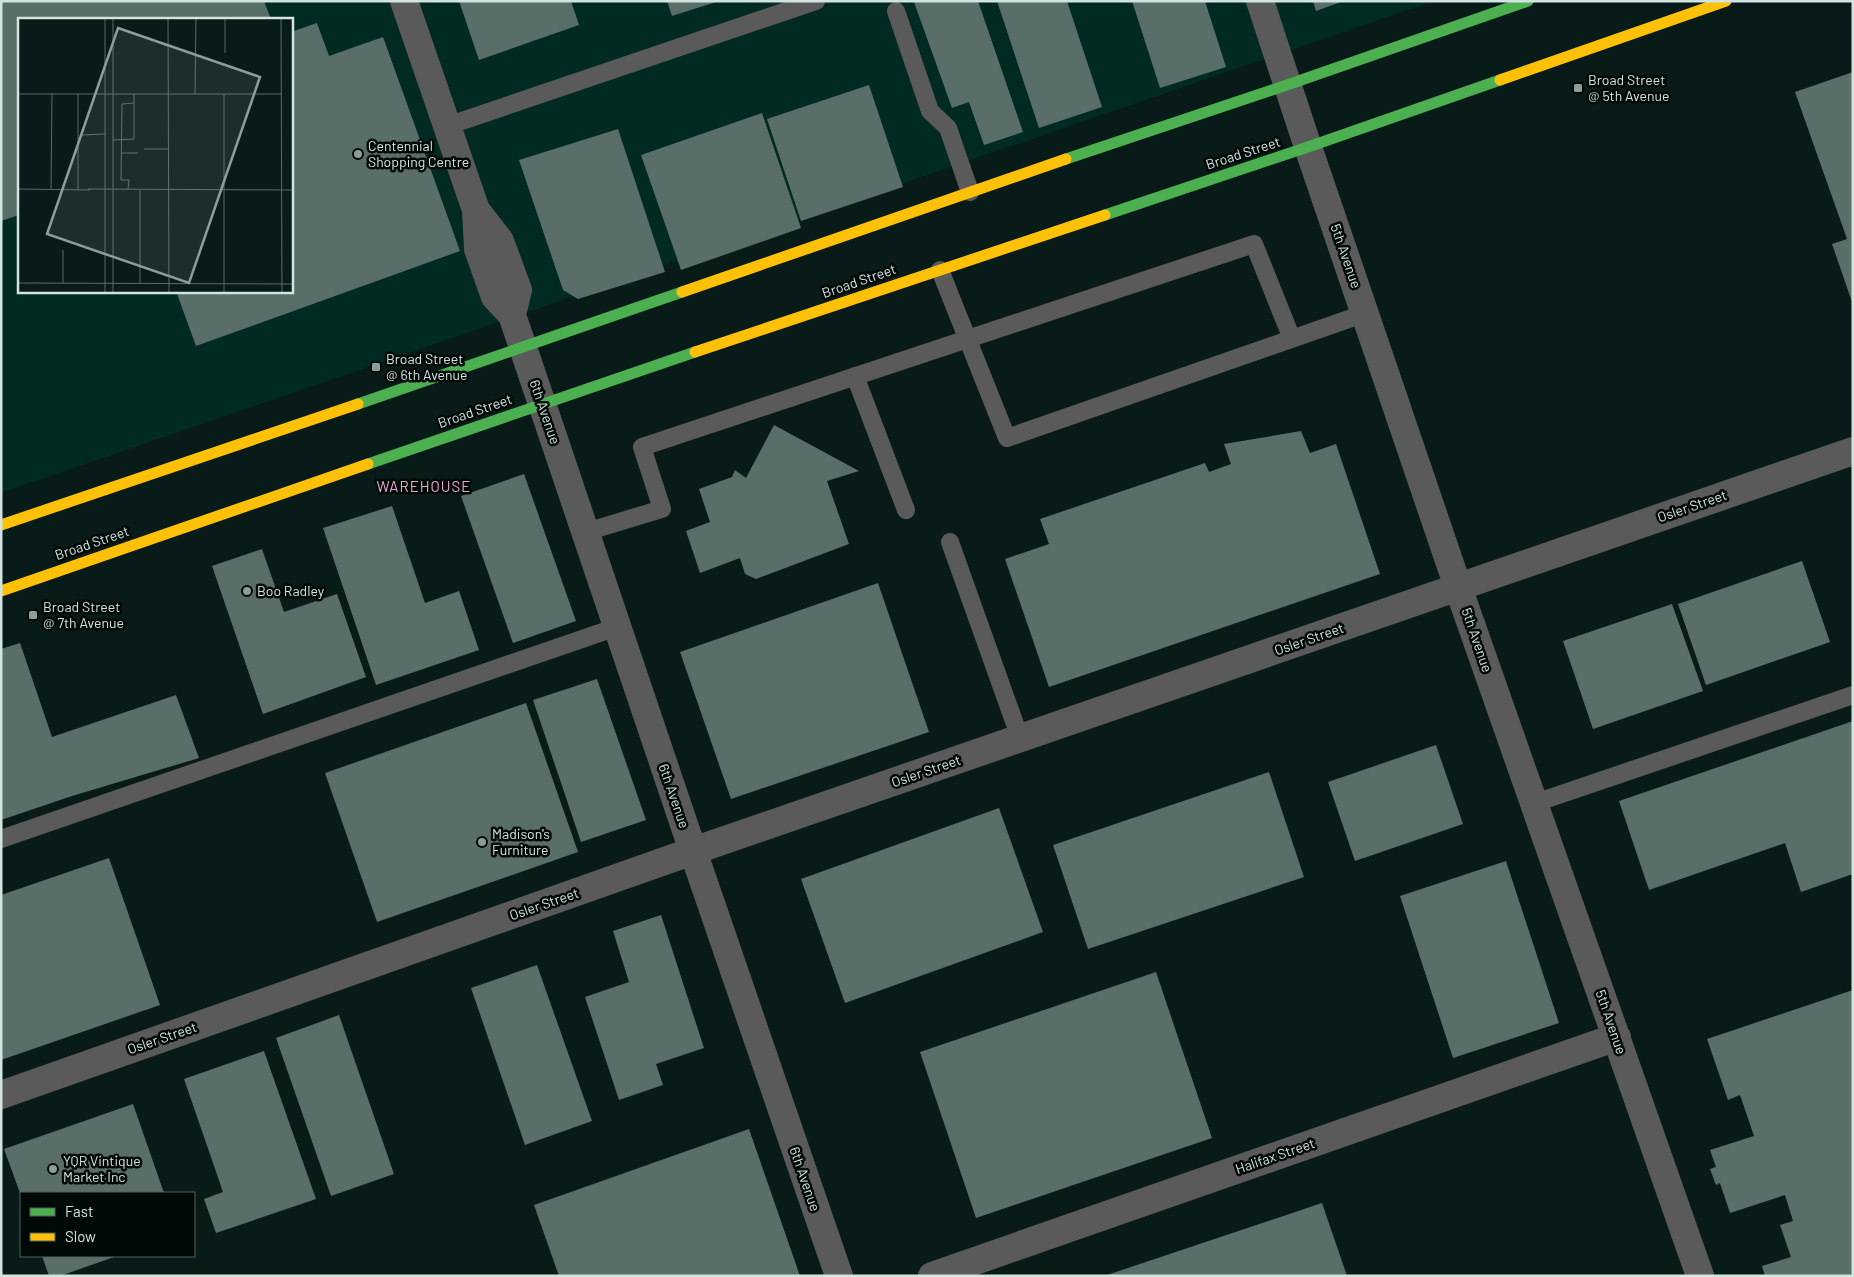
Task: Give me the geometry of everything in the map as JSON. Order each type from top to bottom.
[{"type":"main road","points":[[1,525],[522,348],[970,192],[1287,86],[1528,1]]},
{"type":"main road","name":"Broad Street","points":[[1,591],[543,403],[1308,147],[1726,1]]},
{"type":"street","name":"6th Avenue","points":[[404,1],[476,210],[500,241],[518,290],[512,315],[522,348],[543,403],[693,851],[839,1276]]},
{"type":"street","name":"5th Avenue","points":[[1260,1],[1287,86],[1458,587],[1700,1276]]},
{"type":"street","name":"Osler Street","points":[[1,1095],[693,851],[1853,451]]},
{"type":"street","name":"Halifax Street","points":[[932,1276],[1617,1037]]},
{"type":"lane","points":[[447,126],[816,1]]},
{"type":"lane","points":[[896,11],[930,111],[948,128],[970,192]]},
{"type":"lane","points":[[586,532],[662,509],[642,448],[1254,244],[1292,339]]},
{"type":"lane","points":[[940,270],[1007,438],[1366,313]]},
{"type":"lane","points":[[855,376],[906,510]]},
{"type":"lane","points":[[950,542],[1020,738]]},
{"type":"lane","points":[[1,839],[618,627]]},
{"type":"lane","points":[[1534,803],[1853,696]]},
{"type":"shaded area","points":[[1,1],[1434,1],[1,493]]},
{"type":"building","points":[[1,1],[264,1],[271,18],[18,18],[18,215],[1,221]]},
{"type":"building","points":[[459,1],[571,1],[579,25],[479,60]]},
{"type":"building","points":[[667,1],[716,1],[716,2],[672,16]]},
{"type":"building","points":[[978,1],[1023,132],[984,145],[969,102],[952,108],[914,2]]},
{"type":"building","points":[[997,1],[1067,1],[1102,107],[1039,128]]},
{"type":"building","points":[[1132,1],[1205,1],[1226,67],[1160,88]]},
{"type":"building","points":[[1313,1],[1341,1],[1341,2],[1316,11]]},
{"type":"building","name":"Centennial Shopping Centre","points":[[317,23],[329,56],[383,37],[460,251],[196,346],[176,292],[292,292],[292,32]]},
{"type":"building","points":[[1853,72],[1852,302],[1832,244],[1847,239],[1795,92]]},
{"type":"building","points":[[869,85],[903,187],[801,221],[767,119]]},
{"type":"building","points":[[762,113],[801,228],[681,270],[641,155]]},
{"type":"building","points":[[618,129],[665,272],[578,299],[563,290],[519,160]]},
{"type":"building","points":[[774,425],[859,471],[827,481],[849,544],[756,579],[745,574],[740,558],[700,573],[686,531],[710,522],[699,489],[732,477],[735,470],[746,478]]},
{"type":"building","points":[[1301,431],[1310,453],[1336,444],[1380,574],[1049,687],[1005,559],[1049,544],[1040,519],[1205,463],[1209,472],[1231,464],[1224,444]]},
{"type":"building","points":[[524,474],[576,621],[513,643],[461,496]]},
{"type":"building","points":[[392,506],[425,603],[459,591],[479,650],[376,685],[323,528]]},
{"type":"building","points":[[262,549],[284,612],[337,594],[366,677],[263,714],[212,566]]},
{"type":"building","points":[[1802,561],[1830,642],[1706,685],[1678,604]]},
{"type":"building","points":[[878,583],[929,732],[731,799],[680,652]]},
{"type":"building","points":[[1672,604],[1703,691],[1593,729],[1563,641]]},
{"type":"building","points":[[20,643],[52,737],[176,695],[199,758],[72,796],[1,820],[1,649]]},
{"type":"building","points":[[597,679],[646,820],[581,842],[533,700]]},
{"type":"building","points":[[526,703],[578,852],[377,922],[325,773]]},
{"type":"building","points":[[1853,721],[1853,874],[1801,892],[1785,843],[1649,890],[1619,801]]},
{"type":"building","points":[[1436,745],[1463,824],[1355,861],[1328,782]]},
{"type":"building","points":[[1269,772],[1304,877],[1088,949],[1053,845]]},
{"type":"building","points":[[999,808],[1043,932],[845,1003],[801,879]]},
{"type":"building","points":[[109,858],[160,1005],[1,1060],[1,895]]},
{"type":"building","points":[[1506,861],[1559,1023],[1453,1058],[1400,896]]},
{"type":"building","points":[[661,915],[704,1048],[656,1064],[663,1085],[619,1100],[585,997],[629,982],[613,931]]},
{"type":"building","points":[[537,965],[592,1121],[525,1145],[471,988]]},
{"type":"building","points":[[1156,972],[1212,1138],[976,1218],[920,1052]]},
{"type":"building","points":[[1853,990],[1853,1276],[1765,1276],[1762,1266],[1791,1257],[1780,1225],[1793,1221],[1785,1195],[1730,1213],[1720,1183],[1716,1185],[1710,1169],[1716,1167],[1710,1150],[1754,1136],[1740,1095],[1728,1100],[1707,1039]]},
{"type":"building","points":[[339,1015],[394,1174],[331,1196],[276,1038]]},
{"type":"building","points":[[264,1051],[316,1199],[216,1233],[204,1199],[223,1192],[184,1079]]},
{"type":"building","points":[[133,1104],[164,1192],[20,1193],[4,1149]]},
{"type":"building","points":[[749,1129],[800,1276],[559,1276],[534,1205]]},
{"type":"building","points":[[1322,1203],[1347,1276],[1107,1276],[1107,1275]]},
{"type":"building","points":[[42,1257],[114,1257],[60,1276],[49,1276]]},
{"type":"traffic: fast","points":[[1066,159],[1528,1]]},
{"type":"traffic: fast","points":[[1105,215],[1500,80]]},
{"type":"traffic: fast","points":[[358,404],[682,292]]},
{"type":"traffic: fast","points":[[368,464],[695,352]]},
{"type":"traffic: slow","points":[[1500,80],[1726,1]]},
{"type":"traffic: slow","points":[[682,292],[1066,159]]},
{"type":"traffic: slow","points":[[695,352],[1105,215]]},
{"type":"traffic: slow","points":[[1,525],[358,404]]},
{"type":"traffic: slow","points":[[1,591],[368,464]]},
{"type":"place","name":"Broad Street @ 5th Avenue","points":[[1578,88]]},
{"type":"place","name":"Centennial Shopping Centre","points":[[358,154]]},
{"type":"place","name":"Broad Street @ 6th Avenue","points":[[376,367]]},
{"type":"place","name":"Boo Radley","points":[[247,591]]},
{"type":"place","name":"Broad Street @ 7th Avenue","points":[[33,615]]},
{"type":"place","name":"Madison's Furniture","points":[[482,842]]},
{"type":"place","name":"YQR Vintique Market Inc","points":[[53,1169]]},
{"type":"district","name":"WAREHOUSE","points":[[424,487]]}]
